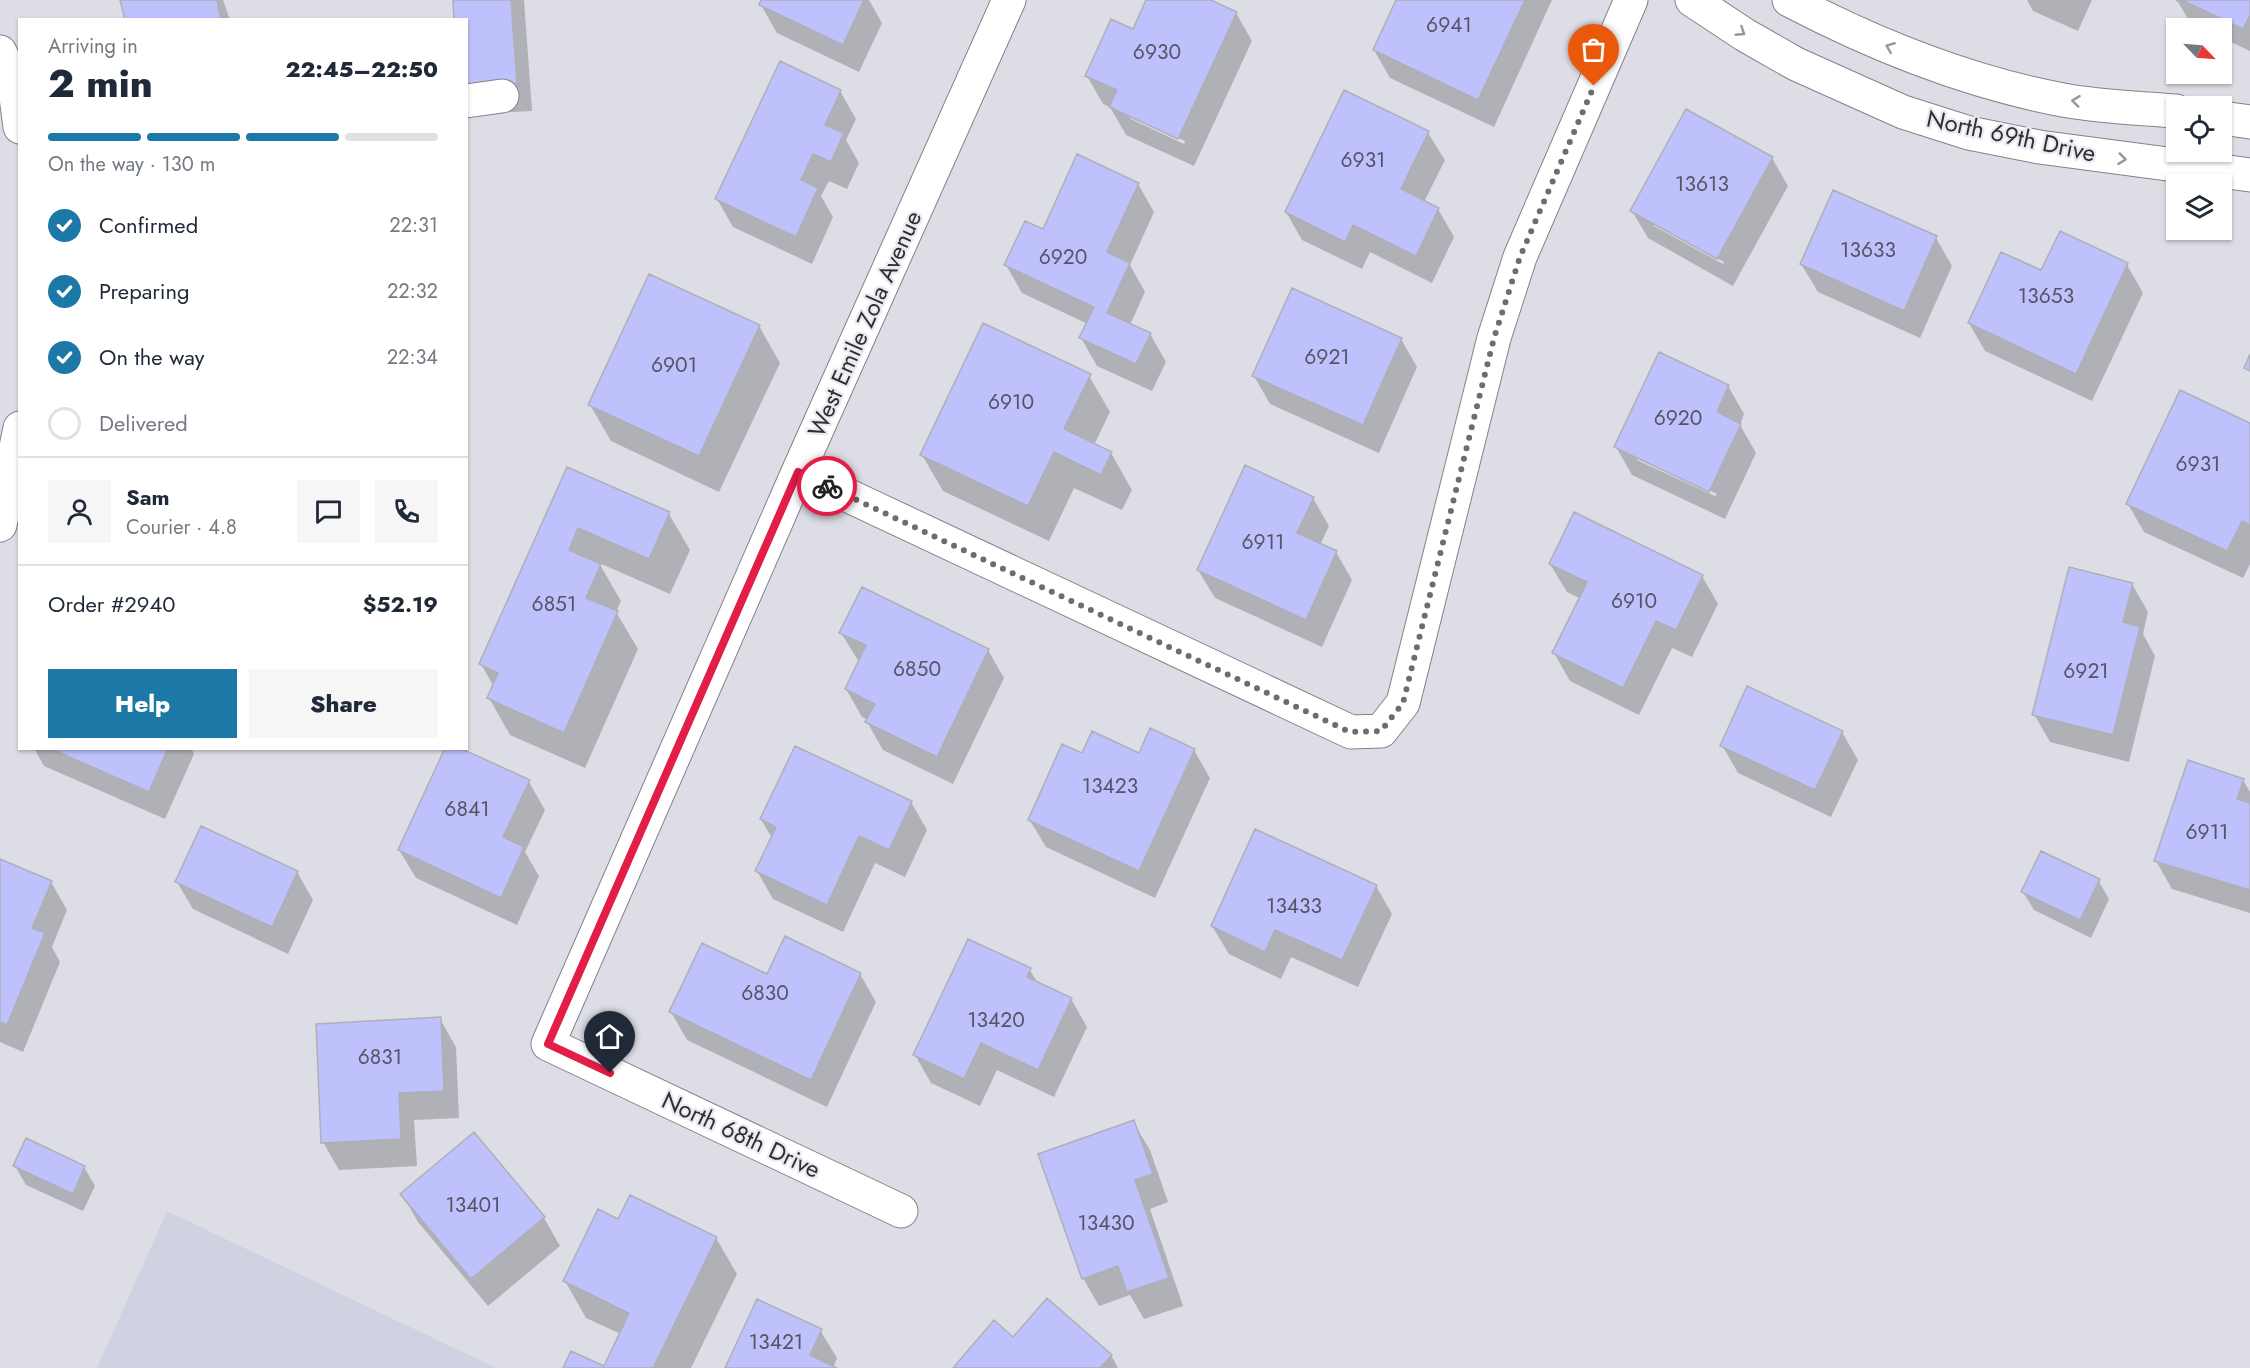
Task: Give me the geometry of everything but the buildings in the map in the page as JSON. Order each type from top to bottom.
[{"type":"street","name":"West Emile Zola Avenue","points":[[548,1044],[798,472],[1009,0]]},
{"type":"street","points":[[798,472],[1350,732],[1381,731],[1403,703],[1494,338],[1520,257],[1630,0]]},
{"type":"street","name":"North 69th Drive","points":[[1692,0],[1745,35],[1796,64],[1903,112],[1969,133],[2033,146],[2250,175]]},
{"type":"street","name":"North 69th Drive","points":[[1789,0],[1889,48],[1961,73],[2042,95],[2074,101],[2166,110]]},
{"type":"street","points":[[0,52],[14,82],[18,112]]},
{"type":"street","points":[[2033,146],[2042,95]]},
{"type":"street","points":[[468,101],[502,96]]},
{"type":"street","points":[[2232,119],[2250,122]]},
{"type":"street","points":[[0,525],[18,438]]},
{"type":"street","name":"North 68th Drive","points":[[548,1044],[901,1211]]},
{"type":"shaded area","points":[[167,1211],[496,1368],[97,1368]]},
{"type":"way so far","points":[[827,486],[1350,732],[1381,731],[1403,703],[1494,338],[1520,257],[1594,86]]},
{"type":"route","points":[[610,1073],[548,1044],[798,472],[827,486]]}]
